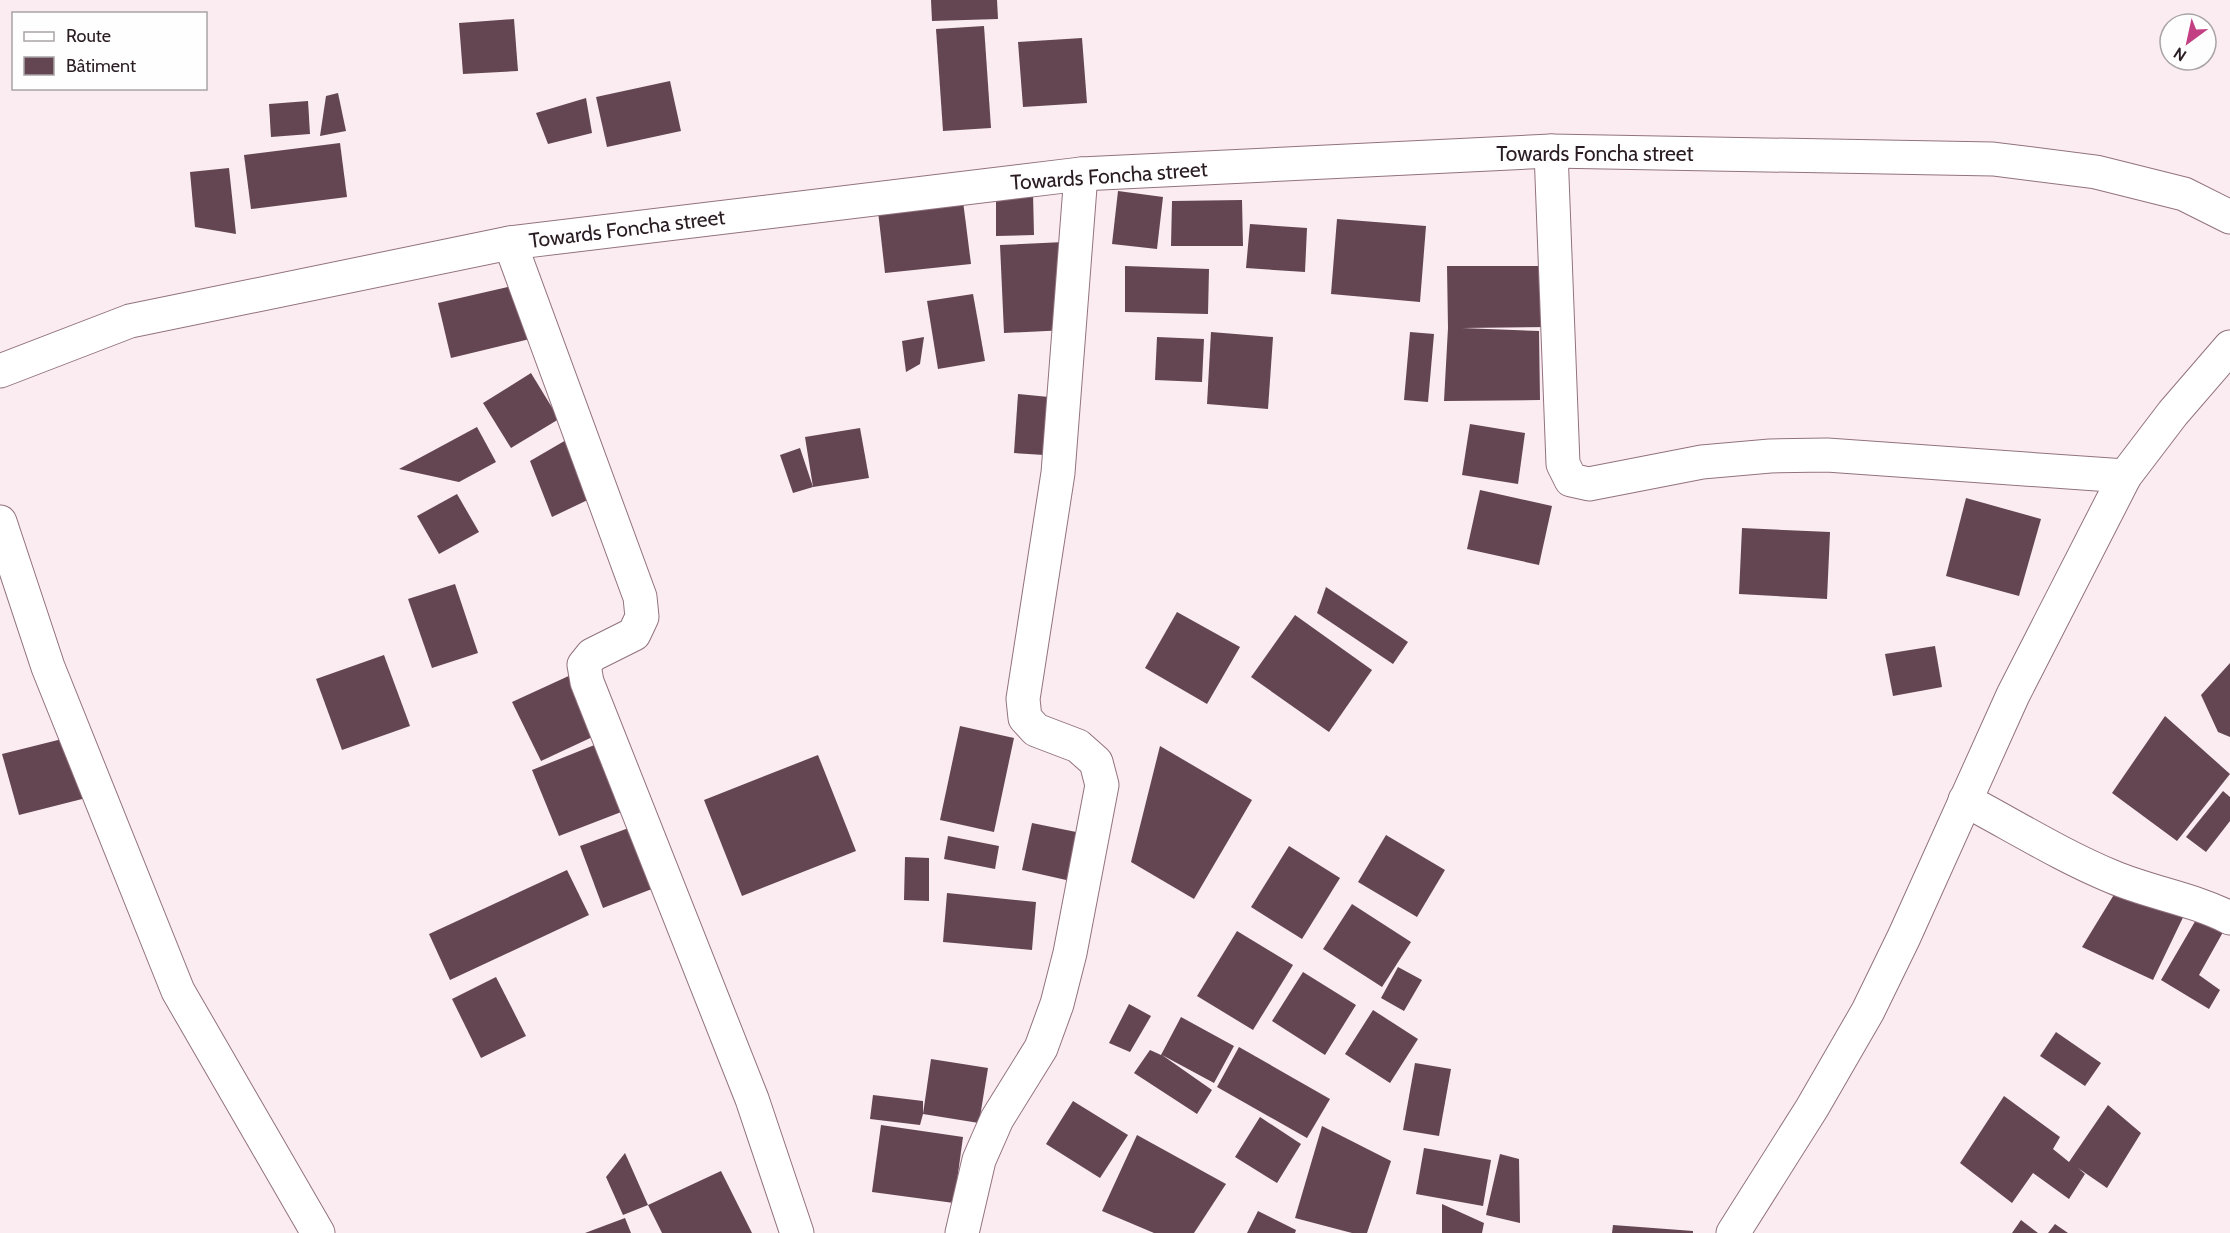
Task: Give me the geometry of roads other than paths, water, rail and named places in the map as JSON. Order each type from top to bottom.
[{"type":"street","name":"Towards Foncha street","points":[[0,371],[130,321],[510,243],[1081,174],[1551,151],[1993,159],[2096,172],[2184,194],[2230,217]]},
{"type":"street","points":[[1551,151],[1563,465],[1571,480],[1589,483],[1702,462],[1770,456],[1827,455],[2126,476]]},
{"type":"street","points":[[962,1233],[979,1160],[997,1119],[1041,1048],[1057,1004],[1070,953],[1102,785],[1096,762],[1078,746],[1036,730],[1025,718],[1023,699],[1058,473],[1081,174]]},
{"type":"street","points":[[510,243],[640,597],[642,617],[634,634],[592,655],[584,665],[587,681],[752,1100],[797,1233]]},
{"type":"street","points":[[1733,1233],[1812,1108],[1868,1011],[1904,938],[2013,695],[2126,476],[2173,413],[2230,347]]},
{"type":"street","points":[[0,522],[48,667],[178,991],[318,1233]]},
{"type":"street","points":[[1965,800],[2114,878],[2208,907],[2230,918]]}]
